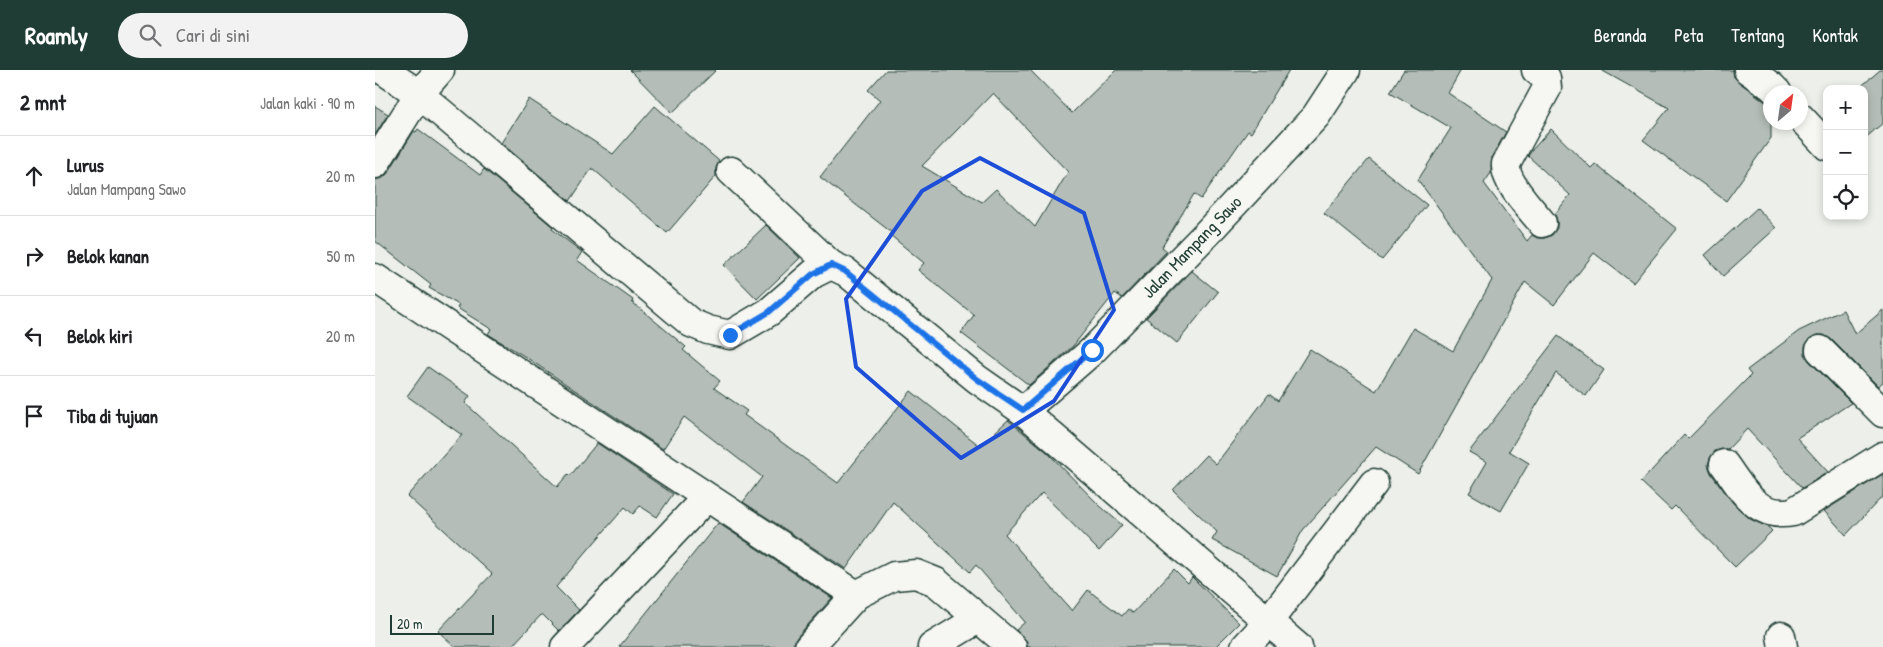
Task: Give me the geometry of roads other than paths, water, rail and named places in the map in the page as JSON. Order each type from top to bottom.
[{"type":"street","points":[[383,70],[419,94],[691,323],[708,330],[730,335],[769,312],[813,274],[831,265]]},
{"type":"street","points":[[375,164],[419,94],[440,70]]},
{"type":"street","name":"Jalan Mampang Sawo","points":[[1023,410],[1092,350],[1214,226],[1316,116],[1346,70]]},
{"type":"street","points":[[1536,70],[1546,78],[1547,88],[1506,164],[1505,170],[1511,183],[1542,223]]},
{"type":"street","points":[[1748,70],[1777,83]]},
{"type":"street","points":[[1808,126],[1823,142]]},
{"type":"street","points":[[731,171],[831,265],[846,272],[977,379],[1023,410],[1298,647]]},
{"type":"street","points":[[375,278],[706,498],[856,595]]},
{"type":"street","points":[[1820,350],[1883,413]]},
{"type":"street","points":[[1724,464],[1754,503],[1769,512],[1781,514],[1793,512],[1883,456]]},
{"type":"street","points":[[1245,647],[1268,622],[1374,483]]},
{"type":"street","points":[[565,647],[706,498]]},
{"type":"street","points":[[809,647],[856,595],[893,576],[916,574],[936,582],[1012,647]]},
{"type":"street","points":[[932,647],[978,619]]}]
